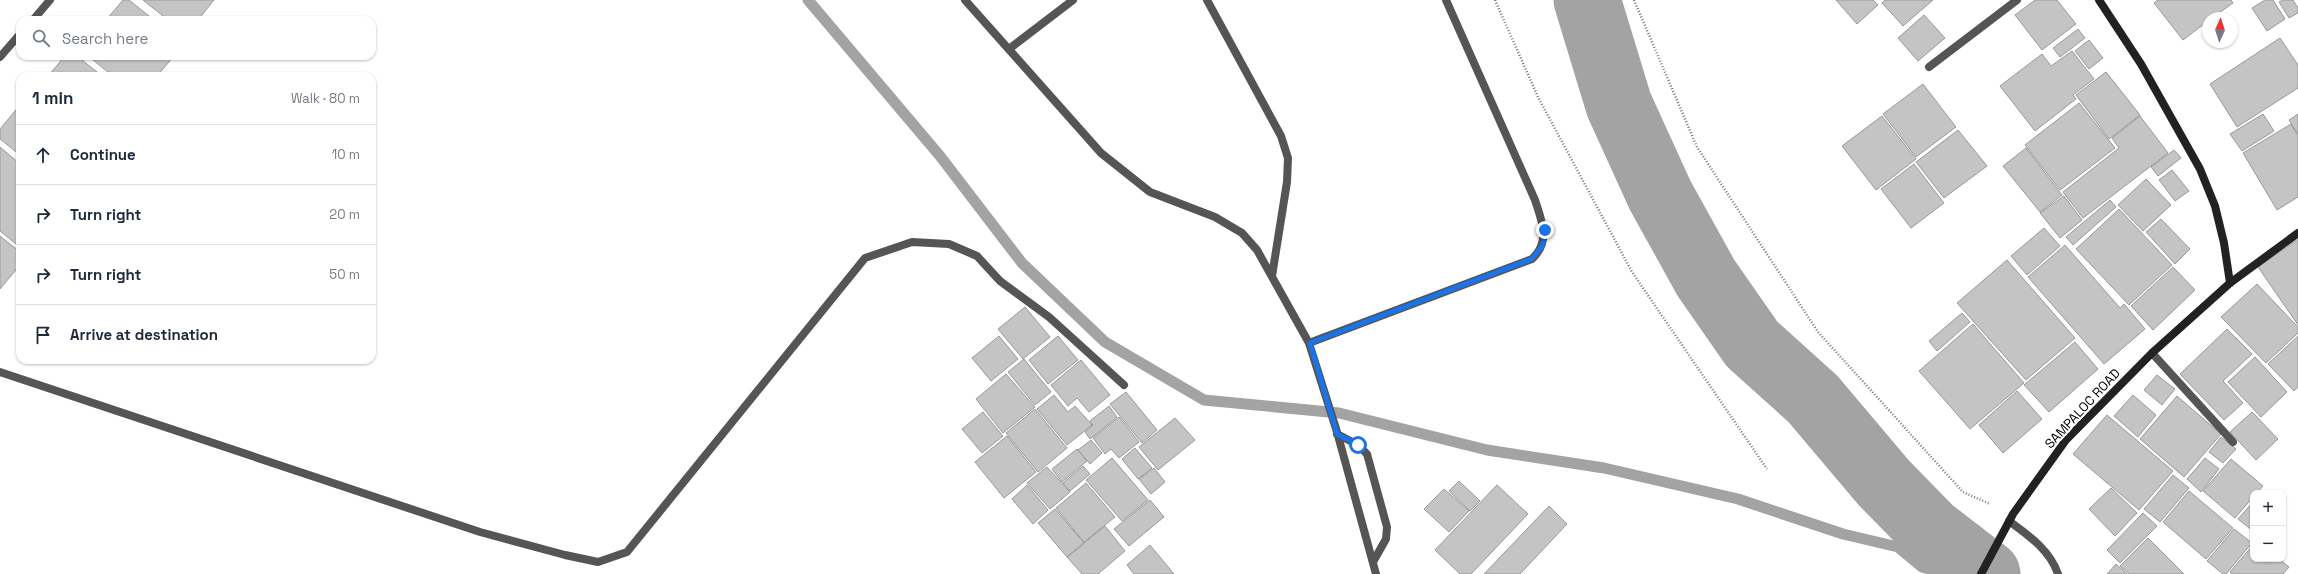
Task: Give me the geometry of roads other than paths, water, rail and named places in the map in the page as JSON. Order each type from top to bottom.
[{"type":"main road","points":[[2099,0],[2141,64],[2200,169],[2217,214],[2224,243],[2230,283]]},
{"type":"main road","name":"SAMPALOC ROAD","points":[[1981,574],[2011,517],[2066,440],[2152,353],[2230,283],[2298,233]]},
{"type":"street","points":[[36,16],[50,0]]},
{"type":"street","points":[[965,0],[1101,153],[1150,192],[1215,218],[1242,233],[1257,250],[1310,343],[1373,562],[1378,573]]},
{"type":"street","points":[[1009,49],[1073,0]]},
{"type":"street","points":[[1207,0],[1281,136],[1288,158],[1287,182],[1272,276]]},
{"type":"street","points":[[1310,343],[1532,259],[1543,245],[1545,230],[1535,200],[1446,0]]},
{"type":"street","points":[[1929,67],[2017,0]]},
{"type":"street","points":[[0,56],[16,38]]},
{"type":"street","points":[[0,372],[480,532],[565,555],[598,562],[627,552],[866,258],[912,242],[949,244],[977,256],[1000,282],[1050,317],[1124,386]]},
{"type":"street","points":[[2152,353],[2233,442]]},
{"type":"street","points":[[1337,433],[1358,445],[1367,454],[1387,527],[1386,539],[1373,562]]},
{"type":"street","points":[[2011,517],[2039,543],[2056,567],[2058,574]]},
{"type":"waterway","points":[[808,0],[940,156],[1022,263],[1105,342],[1204,400],[1339,413],[1487,450],[1604,468],[1738,499],[1843,534],[1898,547],[1922,567],[1945,574]]},
{"type":"waterway","points":[[1587,0],[1619,105],[1660,195],[1706,278],[1752,344],[1813,399],[1884,483],[1930,530],[1987,574]]}]
